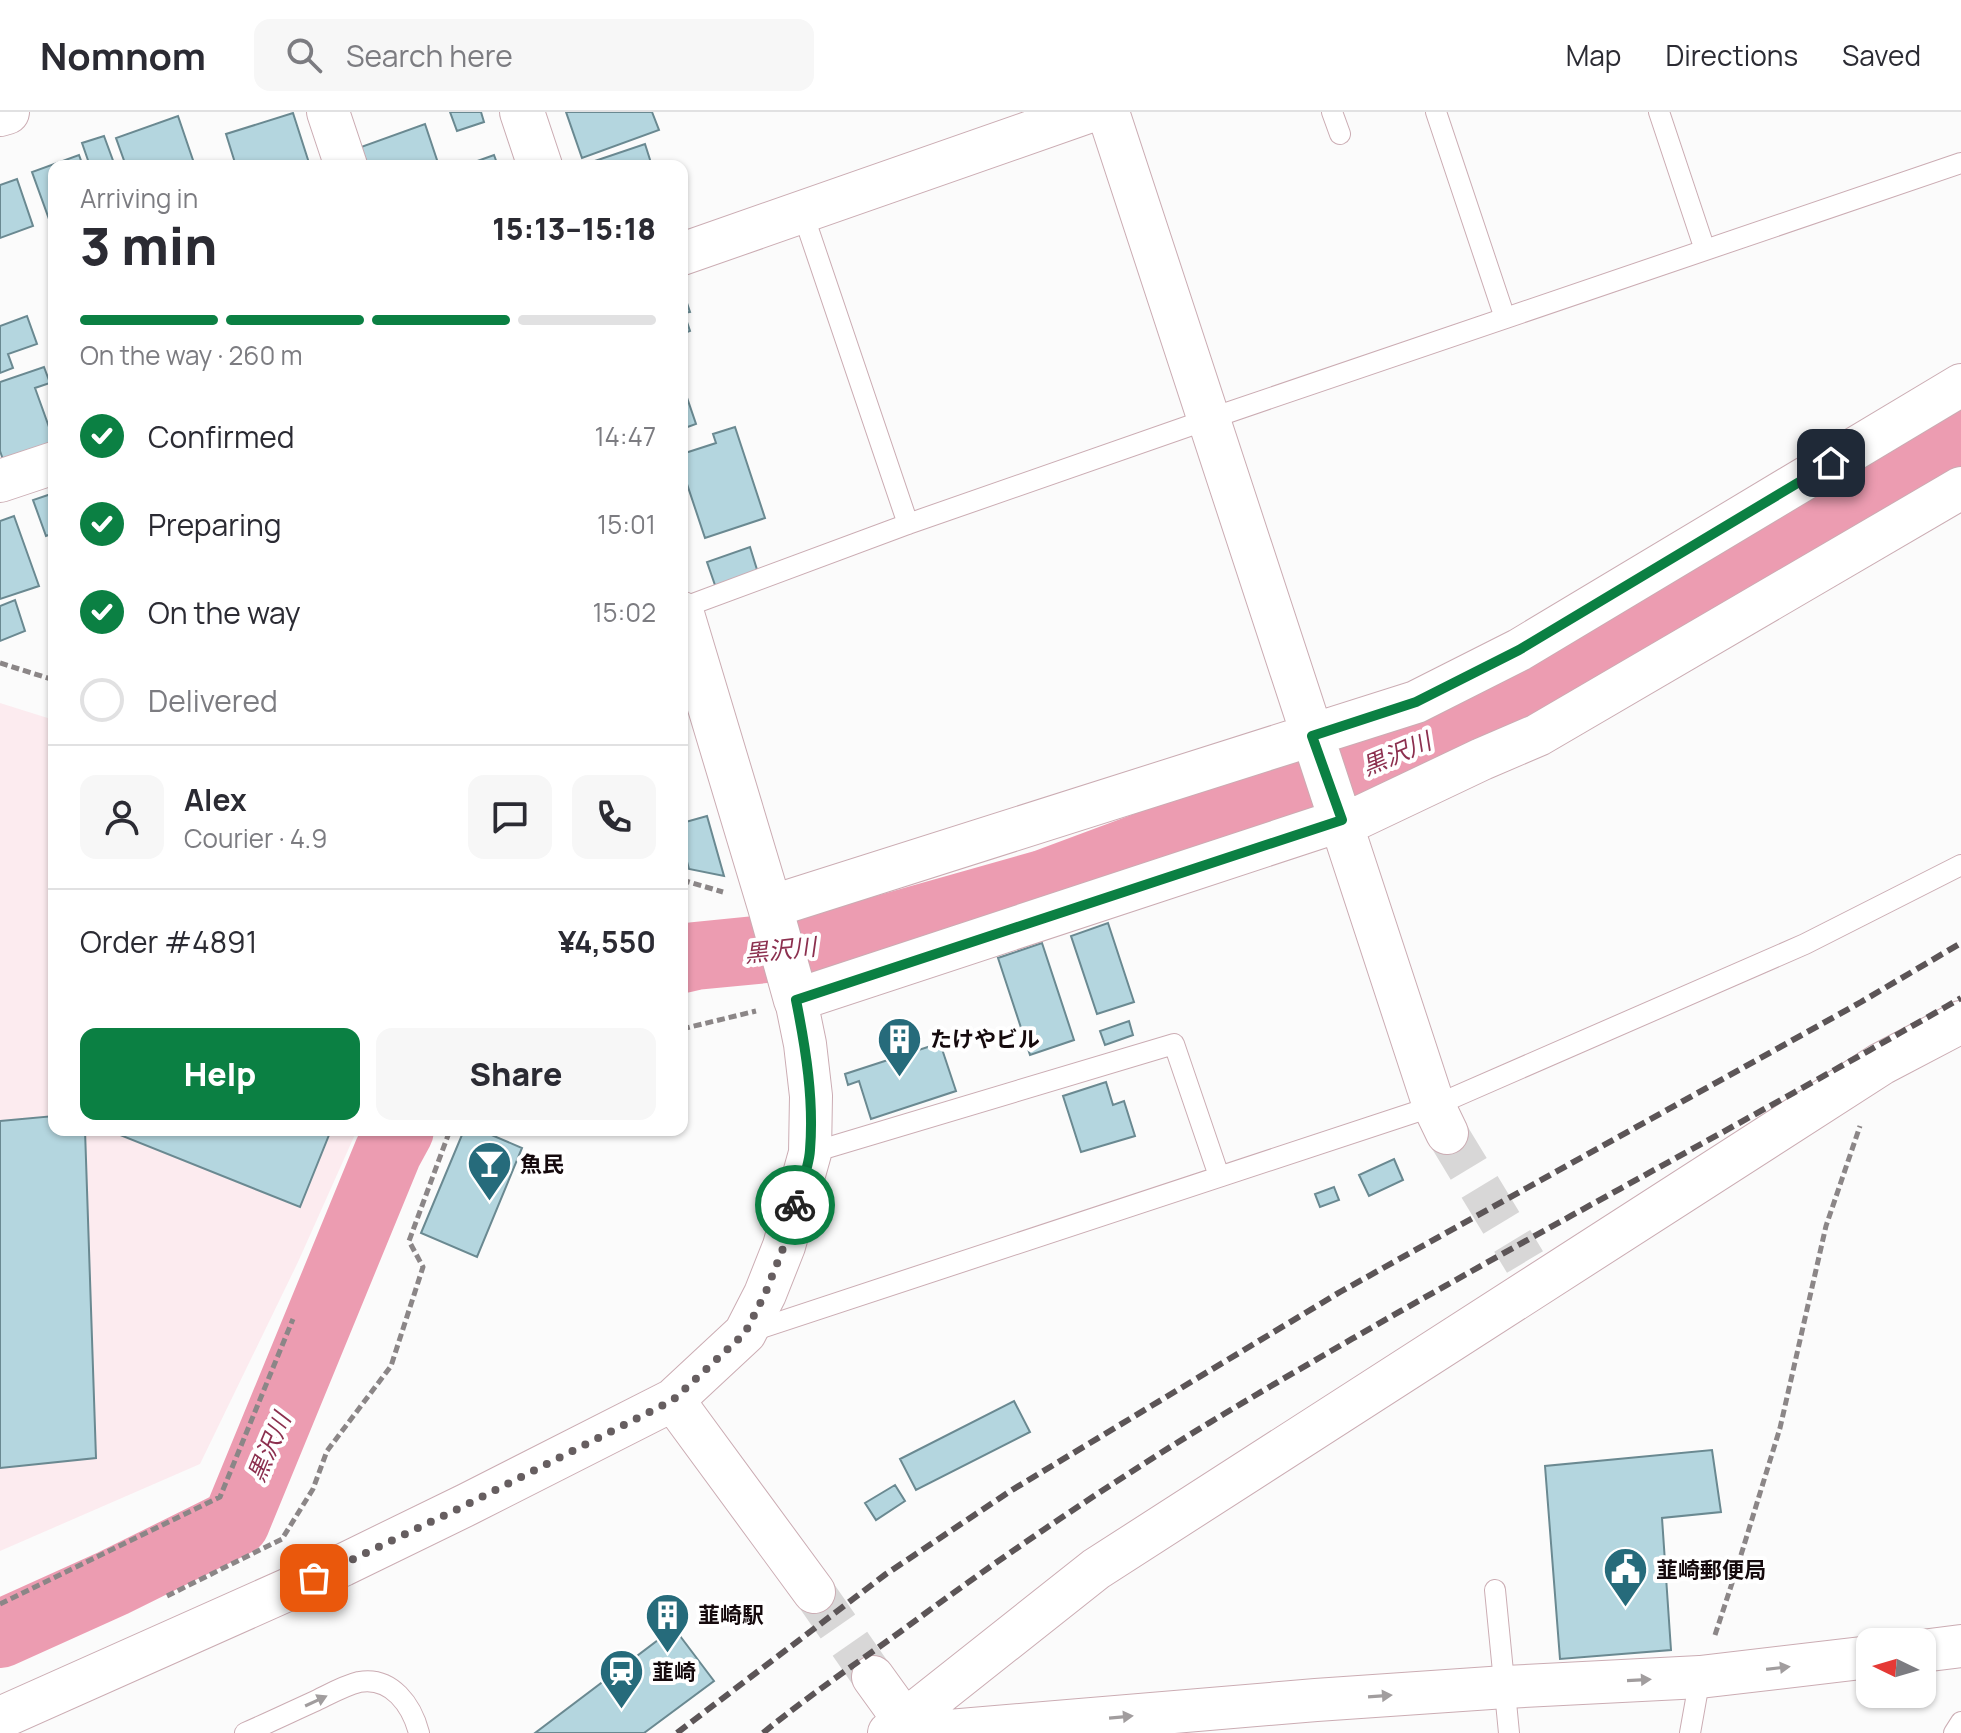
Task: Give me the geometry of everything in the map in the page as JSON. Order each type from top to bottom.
[{"type":"street","points":[[0,114],[7,112]]},
{"type":"street","points":[[328,112],[344,160]]},
{"type":"street","points":[[522,112],[538,160]]},
{"type":"street","points":[[688,252],[1088,112]]},
{"type":"street","points":[[1108,112],[1441,1120]]},
{"type":"street","points":[[770,907],[1416,702],[1519,650],[1961,385]]},
{"type":"street","points":[[0,481],[48,465]]},
{"type":"street","points":[[796,1000],[1342,822],[1538,735],[1961,488]]},
{"type":"street","points":[[0,1718],[343,1565],[673,1400],[745,1333],[784,1246],[810,1153],[811,1096],[796,1000],[688,631]]},
{"type":"street","points":[[900,1729],[1096,1569],[1532,1272],[1881,1064],[1961,1022]]},
{"type":"street","points":[[673,1400],[814,1592]]},
{"type":"street","points":[[1936,1649],[1961,1646]]},
{"type":"street","points":[[900,1729],[949,1731],[1317,1717],[1505,1687],[1700,1677],[1856,1659]]},
{"type":"street","points":[[873,1677],[900,1729]]},
{"type":"lane","points":[[1332,112],[1340,134]]},
{"type":"lane","points":[[1436,112],[1505,318]]},
{"type":"lane","points":[[1659,112],[1705,250]]},
{"type":"lane","points":[[688,609],[908,524],[1961,163]]},
{"type":"lane","points":[[802,211],[908,524]]},
{"type":"lane","points":[[745,1333],[1219,1176],[1441,1120],[1961,865]]},
{"type":"lane","points":[[810,1153],[1174,1044],[1219,1176]]},
{"type":"lane","points":[[1495,1590],[1509,1733]]},
{"type":"lane","points":[[1690,1733],[1700,1677]]},
{"type":"lane","points":[[245,1733],[348,1686],[367,1681],[387,1686],[395,1692],[410,1708],[419,1733]]},
{"type":"lane","points":[[1954,1733],[1961,1722]]},
{"type":"path","points":[[0,663],[48,678]]},
{"type":"path","points":[[688,1027],[796,1000]]},
{"type":"path","points":[[1700,1677],[1780,1428],[1826,1226],[1861,1123]]},
{"type":"path","points":[[157,1601],[282,1539],[313,1489],[327,1451],[391,1366],[423,1267],[409,1241],[448,1136]]},
{"type":"path","points":[[0,1604],[220,1497],[293,1319]]},
{"type":"shaded area","points":[[0,703],[48,718],[48,1136],[354,1136],[298,1262],[200,1464],[0,1551]]},
{"type":"building","points":[[450,112],[481,112],[484,122],[457,131]]},
{"type":"building","points":[[566,112],[652,112],[659,130],[582,158]]},
{"type":"building","points":[[293,113],[308,160],[234,160],[226,134]]},
{"type":"building","points":[[178,116],[193,160],[124,160],[116,138]]},
{"type":"building","points":[[425,124],[437,160],[366,160],[361,147]]},
{"type":"building","points":[[104,136],[113,160],[88,160],[82,143]]},
{"type":"building","points":[[645,144],[650,160],[598,160]]},
{"type":"building","points":[[48,166],[48,216],[32,172]]},
{"type":"building","points":[[17,179],[33,226],[0,238],[0,185]]},
{"type":"building","points":[[27,316],[37,344],[8,354],[13,368],[0,373],[0,326]]},
{"type":"building","points":[[44,367],[48,378],[48,384],[35,388],[48,424],[48,456],[7,471],[0,451],[0,382]]},
{"type":"building","points":[[688,401],[696,424],[688,427]]},
{"type":"building","points":[[735,427],[765,518],[705,538],[688,487],[688,452],[716,443],[713,434]]},
{"type":"building","points":[[48,495],[48,535],[46,536],[33,500]]},
{"type":"building","points":[[14,516],[39,586],[0,599],[0,521]]},
{"type":"building","points":[[750,547],[758,573],[716,588],[707,562]]},
{"type":"building","points":[[15,600],[25,631],[0,641],[0,606]]},
{"type":"building","points":[[707,816],[724,876],[689,869],[688,821]]},
{"type":"building","points":[[1108,923],[1134,1002],[1097,1014],[1071,936]]},
{"type":"building","points":[[1042,943],[1074,1040],[1030,1055],[998,958]]},
{"type":"building","points":[[1129,1021],[1133,1035],[1105,1045],[1100,1031]]},
{"type":"building","name":"たけやビル","points":[[940,1043],[956,1091],[871,1119],[859,1081],[848,1085],[845,1074]]},
{"type":"building","points":[[1106,1082],[1113,1105],[1124,1101],[1135,1136],[1081,1152],[1063,1096]]},
{"type":"building","points":[[48,1117],[48,1136],[85,1136],[96,1458],[0,1468],[0,1121]]},
{"type":"building","points":[[122,1136],[329,1136],[300,1207]]},
{"type":"building","points":[[461,1136],[494,1136],[522,1148],[477,1257],[421,1233]]},
{"type":"building","points":[[1394,1159],[1403,1180],[1369,1196],[1359,1175]]},
{"type":"building","points":[[1334,1187],[1339,1200],[1320,1207],[1315,1194]]},
{"type":"building","points":[[1014,1401],[1030,1432],[916,1490],[900,1459]]},
{"type":"building","points":[[1712,1450],[1721,1512],[1662,1518],[1671,1650],[1560,1659],[1545,1466]]},
{"type":"building","points":[[895,1485],[905,1501],[876,1520],[865,1503]]},
{"type":"building","name":"韮崎駅","points":[[674,1628],[714,1681],[644,1733],[535,1733]]},
{"type":"waterway","name":"黒沢川","points":[[688,958],[838,942],[1043,884],[1413,750],[1961,433]]},
{"type":"waterway","name":"黒沢川","points":[[0,1634],[236,1522],[397,1136]]},
{"type":"tunnel","points":[[1447,1133],[1525,1262]]},
{"type":"tunnel","points":[[814,1592],[873,1677]]},
{"type":"railway","points":[[677,1733],[886,1574],[1012,1490],[1340,1292],[1861,1002],[1961,943]]},
{"type":"railway","points":[[763,1733],[1012,1552],[1204,1426],[1392,1316],[1961,998]]},
{"type":"way so far","points":[[314,1578],[673,1400],[745,1333],[784,1246],[795,1205]]},
{"type":"place","name":"たけやビル","points":[[899,1078]]},
{"type":"place","name":"魚民","points":[[489,1203]]},
{"type":"place","name":"韮崎郵便局","points":[[1625,1609]]},
{"type":"place","name":"韮崎駅","points":[[667,1654]]},
{"type":"place","name":"韮崎","points":[[621,1711]]},
{"type":"route","points":[[795,1205],[810,1153],[811,1096],[796,1000],[1342,820],[1312,736],[1416,702],[1519,650],[1831,463]]}]
